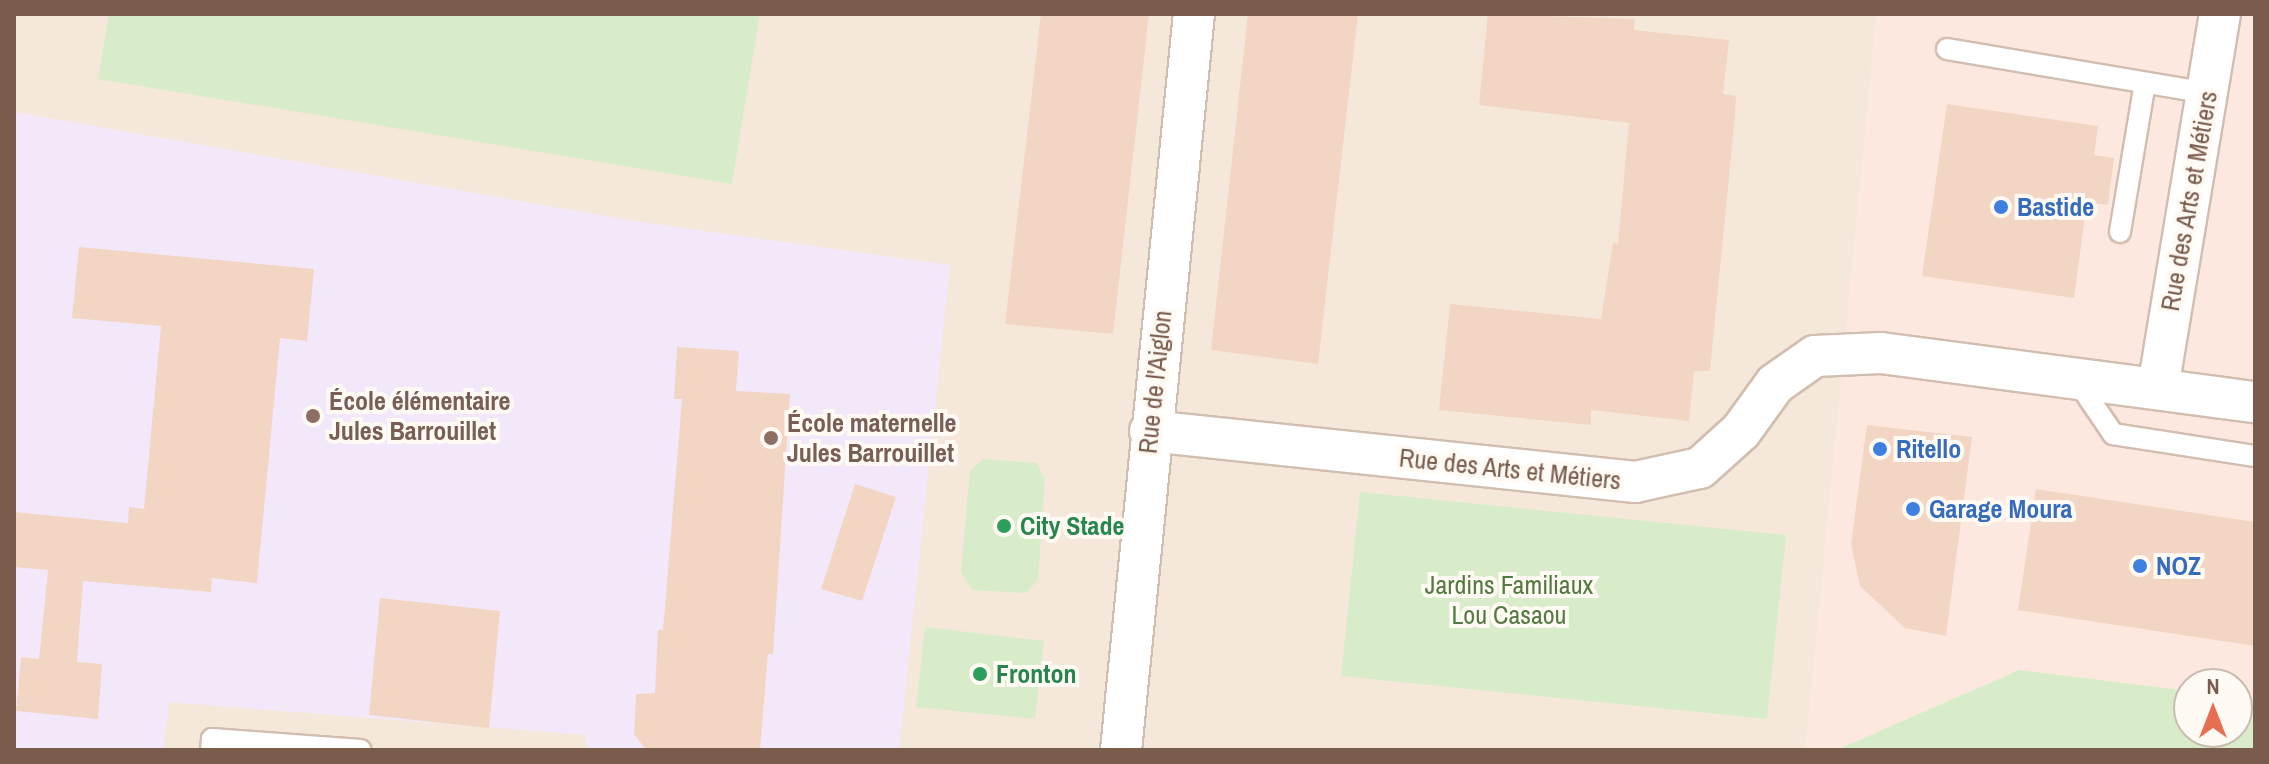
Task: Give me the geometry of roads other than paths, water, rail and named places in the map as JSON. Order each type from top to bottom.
[{"type":"street","name":"Rue de l'Aiglon","points":[[1121,750],[1150,431],[1194,14]]},
{"type":"street","name":"Rue des Arts et Métiers","points":[[2158,388],[2220,14]]},
{"type":"street","name":"Rue des Arts et Métiers","points":[[1150,431],[1635,482],[1700,468],[1741,431],[1775,384],[1815,356],[1881,353],[2255,402]]},
{"type":"lane","points":[[1947,49],[2207,93]]},
{"type":"lane","points":[[2120,232],[2145,83]]},
{"type":"lane","points":[[2075,378],[2113,434],[2255,456]]},
{"type":"lane","points":[[211,750],[212,739],[361,750]]},
{"type":"place","name":"Bastide","points":[[2001,207]]},
{"type":"place","name":"École élémentaire Jules Barrouillet","points":[[313,416]]},
{"type":"place","name":"École maternelle Jules Barrouillet","points":[[771,438]]},
{"type":"place","name":"Ritello","points":[[1880,449]]},
{"type":"place","name":"Garage Moura","points":[[1913,509]]},
{"type":"place","name":"City Stade","points":[[1004,526]]},
{"type":"place","name":"NOZ","points":[[2140,566]]},
{"type":"place","name":"Fronton","points":[[980,674]]},
{"type":"park label","name":"Jardins Familiaux Lou Casaou","points":[[1509,600]]}]
